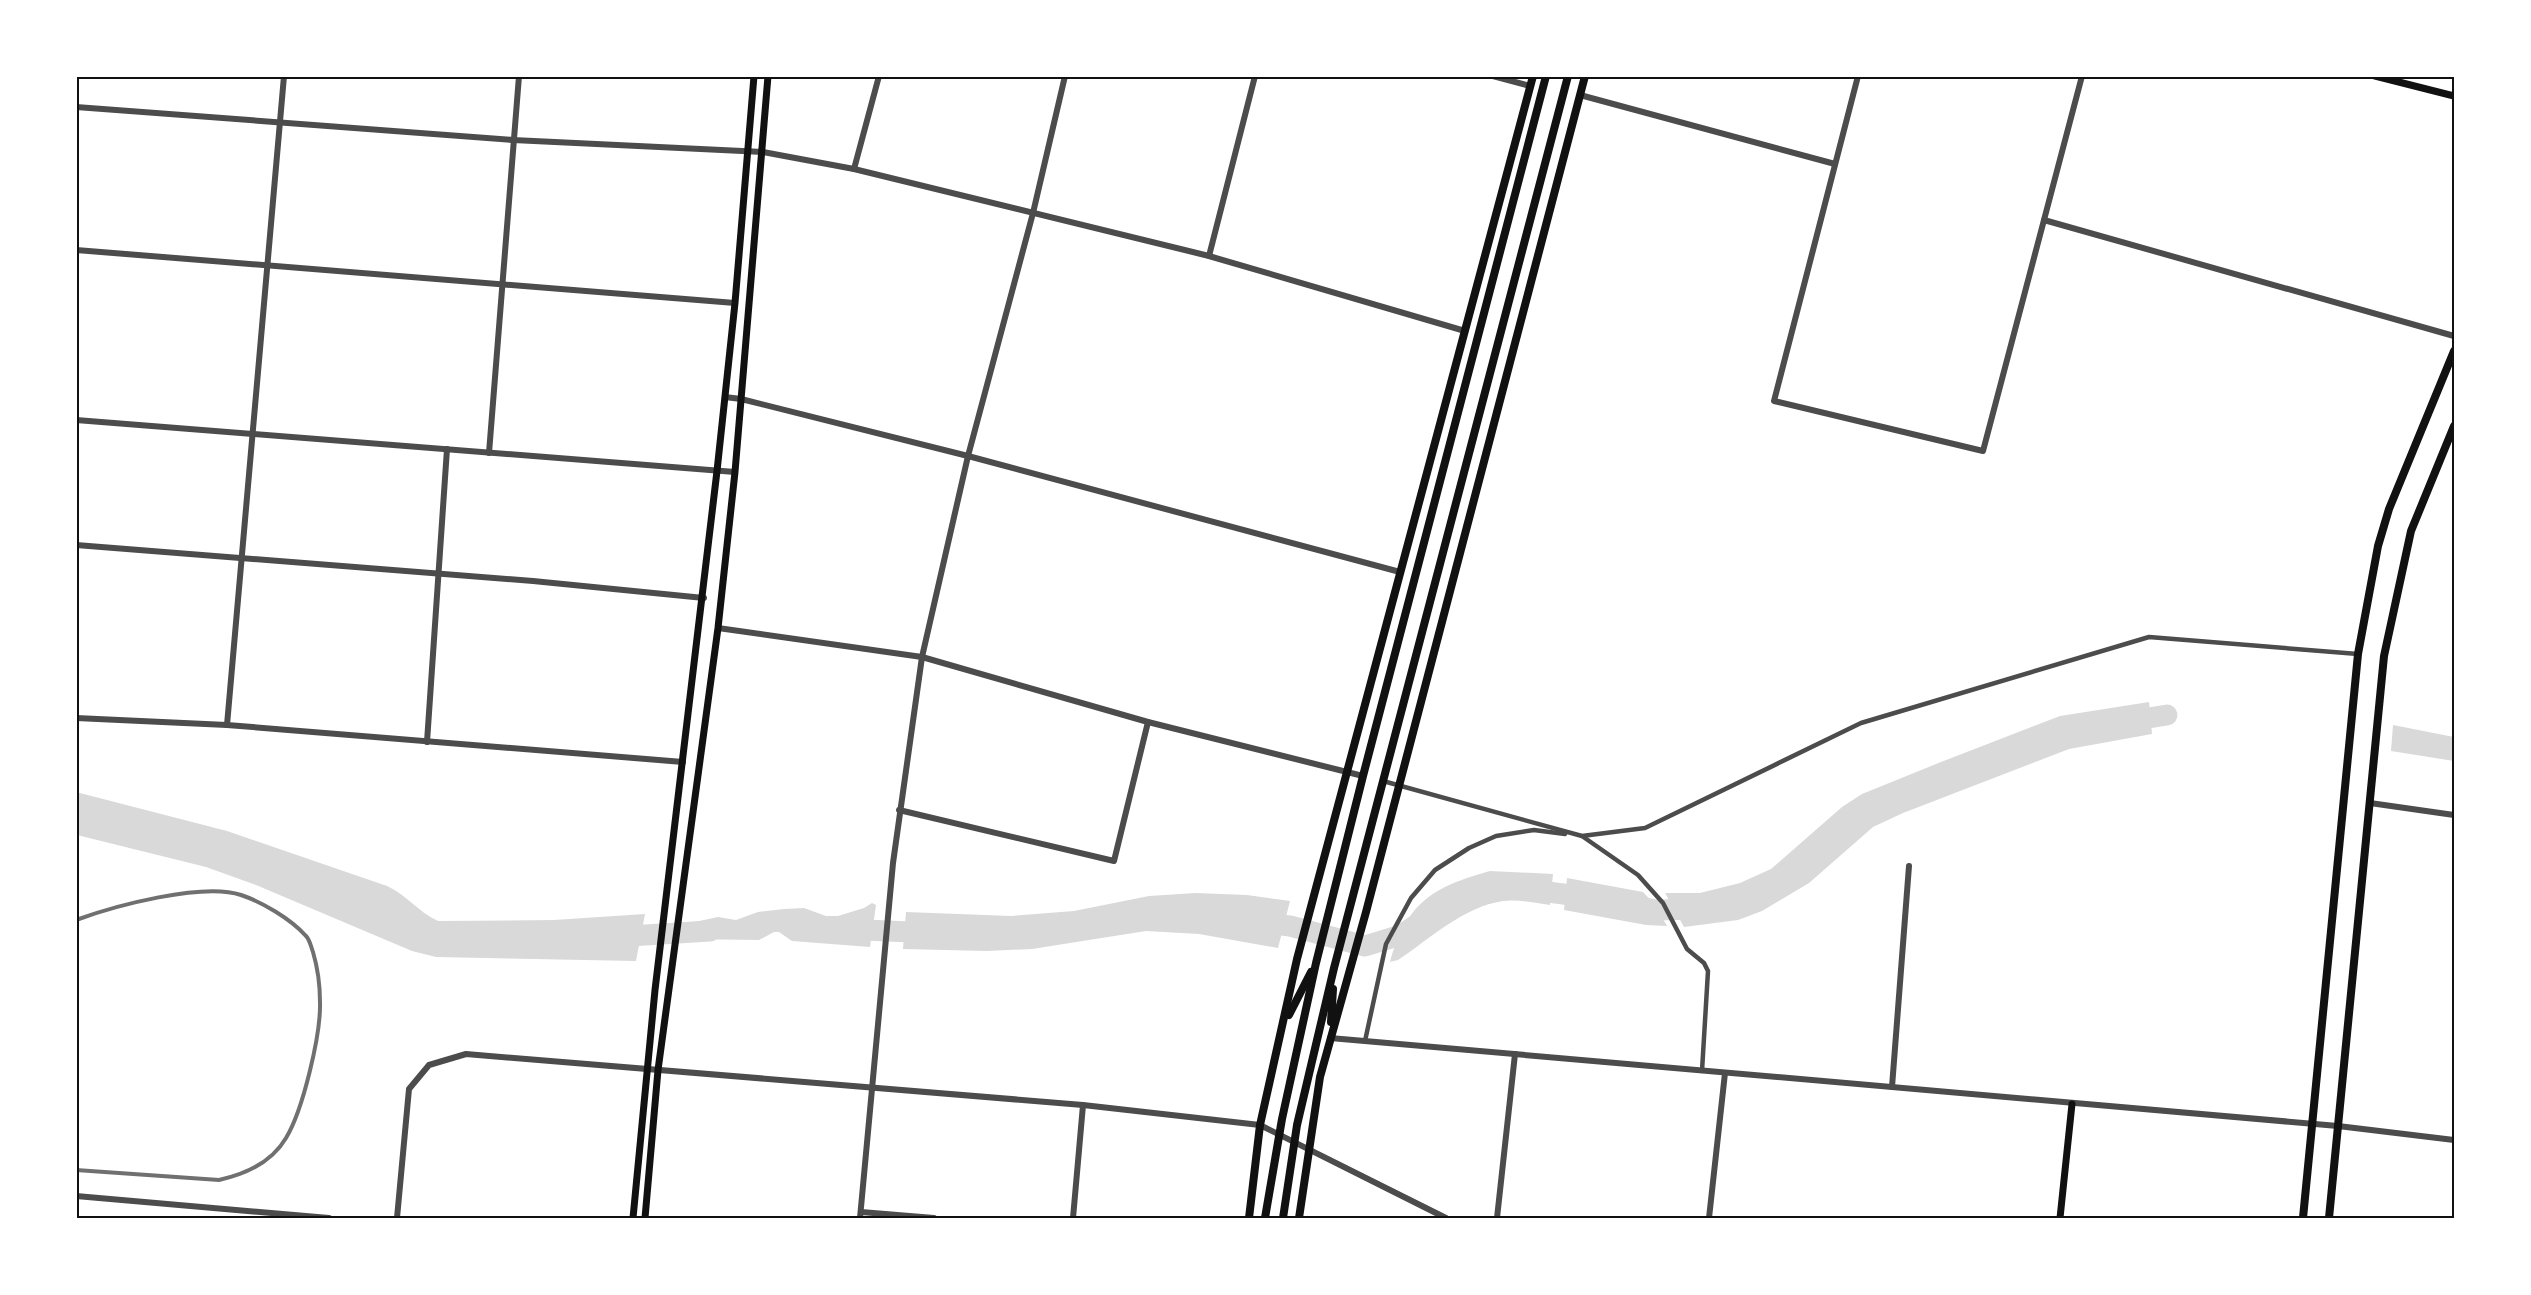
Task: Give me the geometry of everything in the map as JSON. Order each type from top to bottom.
[{"type":"main road","points":[[633,1218],[646,1069],[704,598],[735,303],[754,76]]},
{"type":"main road","points":[[645,1218],[658,1070],[717,628],[735,472],[768,76]]},
{"type":"main road","points":[[1249,1218],[1260,1125],[1297,959],[1533,76]]},
{"type":"main road","points":[[1266,1218],[1282,1119],[1316,963],[1546,76]]},
{"type":"main road","points":[[1283,1218],[1297,1125],[1334,968],[1568,76]]},
{"type":"main road","points":[[1299,1218],[1307,1149],[1320,1077],[1366,912],[1585,76]]},
{"type":"main road","points":[[2375,76],[2454,96]]},
{"type":"main road","points":[[2303,1218],[2358,654],[2378,546],[2389,509],[2454,351]]},
{"type":"main road","points":[[2329,1218],[2384,656],[2411,531],[2454,426]]},
{"type":"main road","points":[[1284,1023],[1316,963]]},
{"type":"main road","points":[[1330,1038],[1334,968]]},
{"type":"main road","points":[[2060,1218],[2072,1104]]},
{"type":"street","points":[[227,725],[284,76]]},
{"type":"street","points":[[489,453],[519,76]]},
{"type":"street","points":[[854,169],[879,76]]},
{"type":"street","points":[[934,1218],[861,1215],[899,810],[922,657],[968,456],[1033,213],[1065,76]]},
{"type":"street","points":[[1209,256],[1255,76]]},
{"type":"street","points":[[1493,76],[1530,86]]},
{"type":"street","points":[[1858,76],[1774,401],[1983,452],[2082,76]]},
{"type":"street","points":[[1580,95],[1835,164]]},
{"type":"street","points":[[76,107],[514,140],[763,152],[854,169],[1209,256],[1465,331]]},
{"type":"street","points":[[2044,220],[2454,336]]},
{"type":"street","points":[[76,250],[735,303]]},
{"type":"street","points":[[725,397],[741,399],[968,456],[1400,572]]},
{"type":"street","points":[[76,420],[735,472]]},
{"type":"street","points":[[427,742],[447,449]]},
{"type":"street","points":[[76,545],[533,581],[704,598]]},
{"type":"street","points":[[717,628],[922,657],[1148,722],[1363,776]]},
{"type":"street","points":[[1365,1041],[1386,944],[1411,898],[1435,870],[1469,848],[1497,836],[1534,830],[1582,836],[1645,828],[1861,723],[2149,638],[2358,654]]},
{"type":"street","points":[[76,718],[227,725],[683,762]]},
{"type":"street","points":[[899,810],[1114,861],[1148,722]]},
{"type":"street","points":[[1383,781],[1582,836],[1623,862],[1638,875],[1663,903],[1687,949],[1704,963],[1708,971],[1702,1071]]},
{"type":"street","points":[[2370,803],[2454,815]]},
{"type":"street","points":[[1892,1087],[1909,866]]},
{"type":"street","points":[[1330,1038],[2338,1126],[2454,1140]]},
{"type":"street","points":[[397,1218],[409,1089],[429,1065],[466,1054],[1083,1105],[1260,1125],[1446,1218]]},
{"type":"street","points":[[1497,1218],[1515,1054]]},
{"type":"street","points":[[1710,1218],[1725,1073]]},
{"type":"street","points":[[1073,1218],[1083,1105]]},
{"type":"street","points":[[76,1196],[329,1218]]},
{"type":"shaded area","points":[[2149,702],[2152,734],[2069,749],[1903,813],[1873,827],[1809,883],[1762,911],[1738,920],[1684,927],[1665,893],[1700,893],[1740,883],[1771,869],[1842,807],[1862,794],[1941,762],[2060,716]]},
{"type":"shaded area","points":[[2393,725],[2454,737],[2454,761],[2391,751]]},
{"type":"shaded area","points":[[76,792],[227,831],[387,886],[438,921],[554,920],[645,914],[636,961],[436,957],[412,951],[256,885],[206,867],[77,835]]},
{"type":"shaded area","points":[[1490,871],[1553,874],[1550,905],[1515,900],[1488,904],[1461,917],[1398,960],[1390,962],[1405,925],[1425,900],[1453,884]]},
{"type":"shaded area","points":[[1567,878],[1643,892],[1655,905],[1667,926],[1646,925],[1564,910]]},
{"type":"shaded area","points":[[1196,893],[1247,895],[1290,901],[1278,948],[1199,934],[1146,931],[1032,949],[987,951],[903,949],[906,912],[1011,916],[1074,911],[1149,896]]},
{"type":"shaded area","points":[[872,903],[876,905],[870,947],[792,941],[779,932],[774,932],[759,940],[683,939],[685,924],[718,917],[736,920],[758,912],[804,908],[826,916],[838,916],[864,908]]},
{"type":"waterway","points":[[2124,722],[2167,715]]},
{"type":"waterway","points":[[1524,889],[1594,898]]},
{"type":"waterway","points":[[1631,905],[1655,910],[1704,909]]},
{"type":"waterway","points":[[1258,922],[1290,926],[1365,946],[1401,935],[1422,921]]},
{"type":"waterway","points":[[843,929],[932,933]]},
{"type":"waterway","points":[[613,937],[710,931]]},
{"type":"railway","points":[[76,920],[112,908],[158,897],[205,891],[241,895],[276,912],[292,923],[307,938],[316,965],[320,1002],[318,1033],[299,1109],[286,1138],[266,1160],[239,1174],[219,1180],[76,1170]]}]
